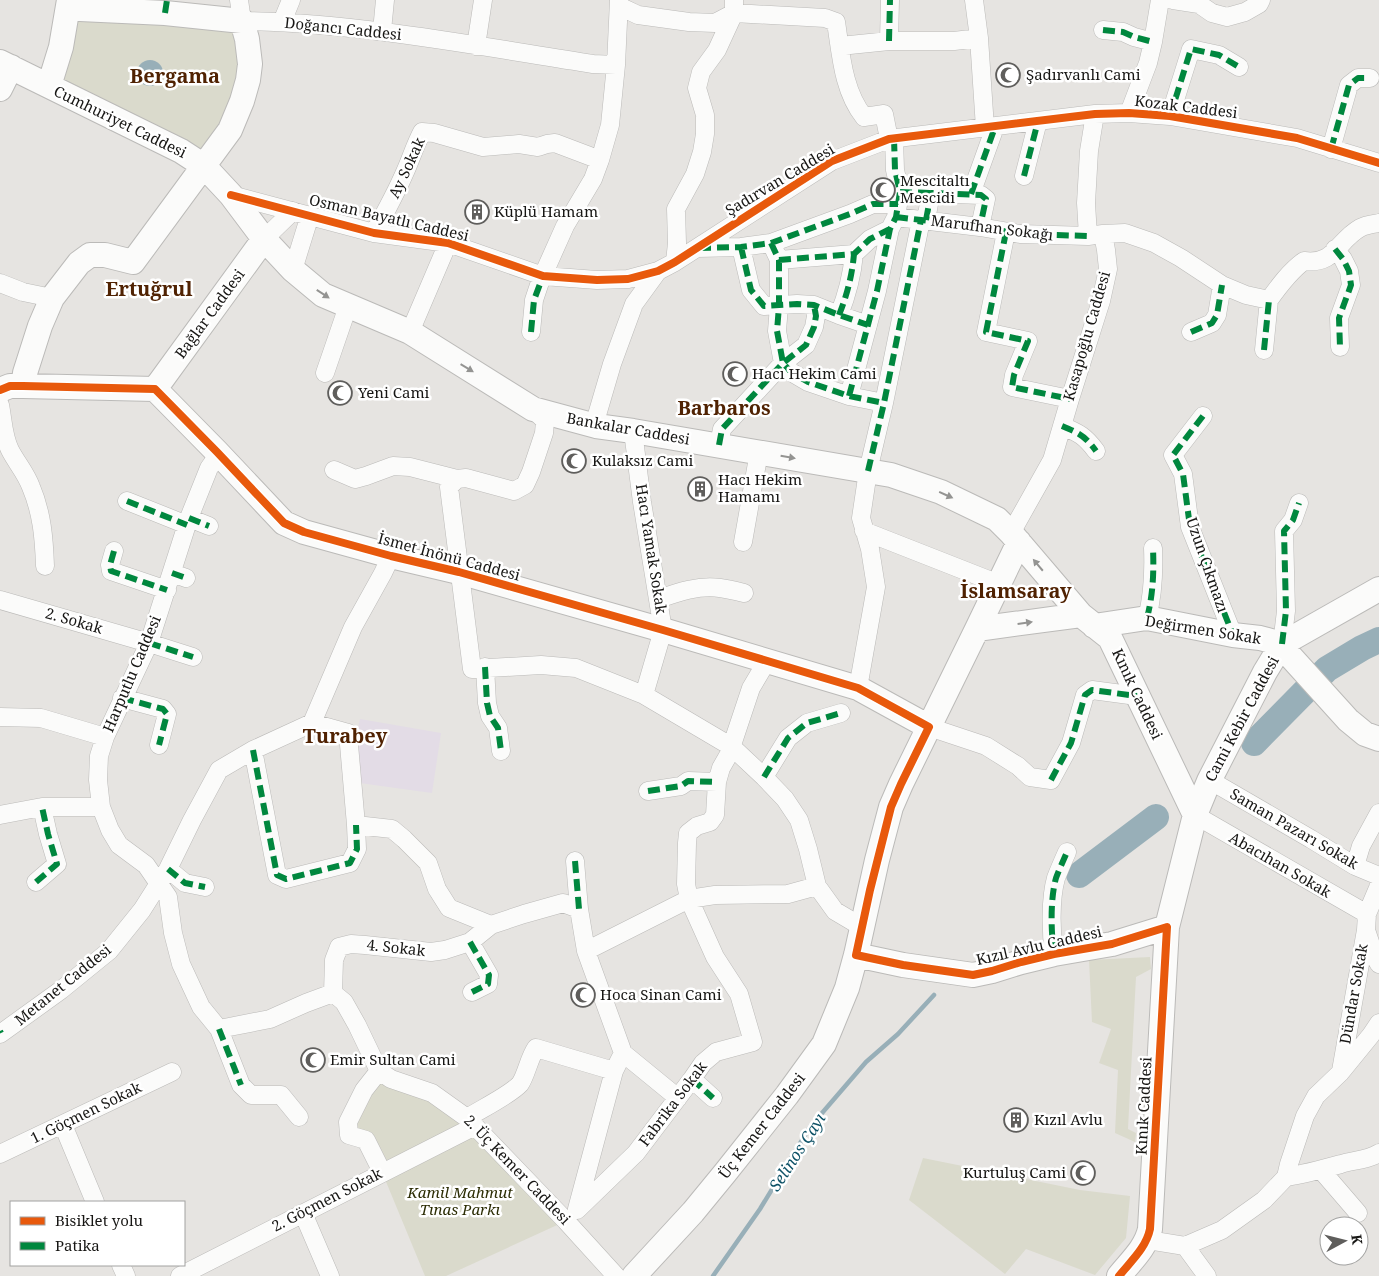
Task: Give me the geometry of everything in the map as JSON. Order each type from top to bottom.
[{"type":"main road","name":"Doğancı Caddesi","points":[[68,3],[80,9],[166,7],[241,10]]},
{"type":"main road","points":[[0,89],[61,47],[68,3]]},
{"type":"main road","points":[[11,388],[25,373],[40,326],[52,298],[79,263],[90,255],[105,255],[133,262],[230,130],[242,101],[250,64],[241,10]]},
{"type":"main road","name":"Cumhuriyet Caddesi","points":[[23,74],[181,151],[204,166],[231,195]]},
{"type":"main road","name":"Bankalar Caddesi","points":[[231,195],[264,238],[293,270],[323,295],[410,332],[533,409],[596,426],[891,475],[941,492],[997,519],[1015,537]]},
{"type":"main road","name":"Bağlar Caddesi","points":[[155,390],[264,238]]},
{"type":"main road","points":[[11,388],[155,390]]},
{"type":"main road","name":"İsmet İnönü Caddesi","points":[[155,390],[284,523],[304,532],[390,556],[460,572],[858,688],[929,727]]},
{"type":"main road","name":"Üç Kemer Caddesi","points":[[634,1276],[693,1212],[725,1173],[824,1044],[847,988],[891,808],[900,784],[999,584],[1015,537]]},
{"type":"main road","name":"Kınık Caddesi","points":[[1015,537],[1087,620],[1110,638],[1194,815],[1167,927],[1152,1200],[1148,1240]]},
{"type":"main road","name":"Cami Kebir Caddesi","points":[[1194,815],[1209,781],[1265,672],[1287,651],[1379,589]]},
{"type":"main road","name":"Değirmen Sokak","points":[[1087,620],[1147,618],[1232,635],[1260,638],[1287,651]]},
{"type":"main road","points":[[977,630],[1087,620]]},
{"type":"main road","points":[[1287,651],[1343,715],[1366,734],[1379,738]]},
{"type":"main road","name":"Kızıl Avlu Caddesi","points":[[856,955],[973,975],[1054,954],[1112,944],[1167,927]]},
{"type":"main road","points":[[1119,1276],[1148,1240]]},
{"type":"street","points":[[282,22],[291,0]]},
{"type":"street","points":[[382,31],[385,0]]},
{"type":"street","points":[[476,46],[483,0]]},
{"type":"street","points":[[889,40],[890,0]]},
{"type":"street","points":[[971,194],[990,127],[974,0]]},
{"type":"street","points":[[1129,113],[1148,63],[1160,0]]},
{"type":"street","points":[[1173,0],[1200,4],[1212,12],[1227,17],[1245,12],[1259,4],[1261,0]]},
{"type":"street","points":[[532,332],[534,300],[543,276],[565,226],[593,179],[610,125],[616,65],[619,3],[638,14],[689,22],[715,23],[734,6],[826,18],[836,22],[850,94],[858,109],[864,117],[884,114],[891,139],[895,170],[896,210],[849,396]]},
{"type":"street","points":[[675,262],[677,243],[676,209],[695,174],[705,134],[706,115],[697,88],[701,72],[717,50],[734,6]]},
{"type":"street","name":"Doğancı Caddesi","points":[[241,10],[282,22],[382,31],[593,64],[616,65]]},
{"type":"street","points":[[1103,30],[1123,32],[1153,42]]},
{"type":"street","points":[[840,46],[889,40],[954,41],[979,38]]},
{"type":"street","points":[[1170,116],[1191,49],[1219,54],[1239,67]]},
{"type":"street","points":[[1331,149],[1349,85],[1358,78],[1370,78]]},
{"type":"street","name":"Kozak Caddesi","points":[[990,127],[1095,114],[1129,113],[1170,116],[1297,138],[1379,163]]},
{"type":"street","name":"Kasapoğlu Caddesi","points":[[1015,537],[1052,460],[1101,300],[1108,269],[1106,250],[1095,235],[1086,203],[1089,151],[1095,114]]},
{"type":"street","points":[[1024,176],[1038,121]]},
{"type":"street","name":"Şadırvan Caddesi","points":[[658,271],[832,161],[891,139],[990,127]]},
{"type":"street","name":"Ay Sokak","points":[[374,233],[405,172],[422,132],[434,133],[483,147],[519,144],[538,147],[555,143],[600,160]]},
{"type":"street","points":[[858,688],[876,587],[870,549],[861,518],[868,471],[931,193]]},
{"type":"street","points":[[779,260],[854,254],[896,210],[931,193],[971,194],[980,195],[986,199],[980,227]]},
{"type":"street","name":"Osman Bayatlı Caddesi","points":[[231,195],[374,233],[448,243],[543,276],[597,280],[628,279],[658,271]]},
{"type":"street","points":[[696,248],[741,247],[771,243],[873,204],[896,210]]},
{"type":"street","name":"Marufhan Sokağı","points":[[896,210],[924,220],[1020,234],[1095,235],[1125,232],[1154,243],[1222,285],[1269,300]]},
{"type":"street","points":[[264,238],[301,213]]},
{"type":"street","points":[[293,270],[301,213]]},
{"type":"street","points":[[1264,350],[1269,300],[1280,284],[1304,261],[1314,263],[1326,260],[1335,249],[1359,228],[1379,223]]},
{"type":"street","points":[[1006,232],[986,332],[1028,342],[1016,369],[1012,387],[1070,399]]},
{"type":"street","points":[[410,332],[448,243]]},
{"type":"street","points":[[771,243],[779,260],[780,306],[777,331],[783,363],[791,372],[808,382],[849,396],[884,402]]},
{"type":"street","points":[[741,247],[751,290],[764,306],[814,305],[868,324]]},
{"type":"street","points":[[1335,249],[1349,271],[1351,284],[1339,318],[1340,347]]},
{"type":"street","points":[[839,315],[849,287],[854,254]]},
{"type":"street","points":[[596,426],[597,415],[612,364],[634,304],[658,271]]},
{"type":"street","points":[[0,283],[23,292],[52,298]]},
{"type":"street","points":[[1191,332],[1212,323],[1217,315],[1222,285]]},
{"type":"street","points":[[718,445],[722,429],[783,363],[806,345],[814,328],[816,316],[814,305]]},
{"type":"street","points":[[325,373],[348,306]]},
{"type":"street","points":[[0,405],[5,438],[31,486],[38,506],[44,532],[45,566]]},
{"type":"street","points":[[334,470],[355,479],[393,466],[402,466],[457,479],[466,478],[514,491],[525,485],[544,433],[545,421],[533,409]]},
{"type":"street","name":"Uzun Çıkmazı","points":[[1203,416],[1173,455],[1183,474],[1190,527],[1232,635]]},
{"type":"street","points":[[1062,426],[1088,440],[1096,451]]},
{"type":"street","name":"Hacı Yamak Sokak","points":[[634,431],[642,502],[663,630],[644,695]]},
{"type":"street","name":"Harputlu Caddesi","points":[[163,877],[119,845],[110,830],[101,807],[98,780],[99,756],[105,737],[149,643],[175,580],[188,522],[217,452]]},
{"type":"street","points":[[743,542],[759,452]]},
{"type":"street","points":[[457,479],[449,487],[472,669],[542,665],[576,668],[644,695],[732,747],[786,799],[799,820],[817,886],[835,911],[862,927]]},
{"type":"street","points":[[127,501],[188,522],[209,526]]},
{"type":"street","points":[[1287,651],[1284,531],[1293,520],[1299,503]]},
{"type":"street","points":[[864,531],[999,584]]},
{"type":"street","points":[[1147,618],[1154,570],[1153,548]]},
{"type":"street","points":[[114,552],[110,565],[111,571],[175,580]]},
{"type":"street","points":[[253,750],[277,875],[286,879],[350,863],[357,849],[348,733],[312,724],[353,626],[383,573],[390,556]]},
{"type":"street","points":[[659,599],[682,591],[702,588],[719,588],[744,593]]},
{"type":"street","name":"2. Sokak","points":[[0,600],[149,643],[193,658]]},
{"type":"street","points":[[689,899],[686,884],[688,833],[696,826],[710,822],[715,815],[717,782],[721,768],[732,747],[751,688],[767,661]]},
{"type":"street","points":[[485,668],[487,703],[490,716],[498,728],[501,751]]},
{"type":"street","points":[[929,727],[986,746],[1018,766],[1030,777],[1051,780],[1071,743],[1085,695],[1092,690],[1137,696]]},
{"type":"street","points":[[122,698],[164,709],[167,714],[159,745]]},
{"type":"street","points":[[764,777],[788,738],[794,733],[807,723],[841,713]]},
{"type":"street","points":[[0,717],[41,718],[105,737]]},
{"type":"street","name":"Metanet Caddesi","points":[[0,1033],[61,990],[109,951],[142,910],[163,877],[219,770],[253,750],[312,724]]},
{"type":"street","name":"Saman Pazarı Sokak","points":[[1209,781],[1311,838],[1355,866],[1379,876]]},
{"type":"street","points":[[648,791],[681,786],[688,782],[717,782]]},
{"type":"street","points":[[36,882],[58,864],[42,807]]},
{"type":"street","points":[[0,815],[42,807],[101,807]]},
{"type":"street","points":[[1355,866],[1361,846],[1379,813]]},
{"type":"street","name":"Abacıhan Sokak","points":[[1194,815],[1366,922]]},
{"type":"street","points":[[356,825],[392,829],[428,863],[437,889],[449,908],[491,925]]},
{"type":"street","points":[[1054,954],[1052,934],[1054,889],[1067,852]]},
{"type":"street","points":[[575,861],[586,952],[623,1053],[678,1098]]},
{"type":"street","points":[[205,887],[163,877],[173,933],[182,964],[201,1007],[219,1029],[241,1085],[251,1095],[281,1095],[299,1117]]},
{"type":"street","points":[[1379,884],[1366,922],[1375,957],[1379,964]]},
{"type":"street","points":[[586,952],[689,899],[715,895],[788,894],[817,886]]},
{"type":"street","name":"Fabrika Sokak","points":[[572,1215],[636,1153],[703,1063],[716,1052],[753,1042],[739,994],[715,957],[689,899]]},
{"type":"street","name":"4. Sokak","points":[[333,993],[334,960],[339,947],[365,944],[431,952],[445,950],[470,942],[491,925],[524,914],[562,903],[580,909]]},
{"type":"street","name":"Dündar Sokak","points":[[1340,1072],[1366,922]]},
{"type":"street","points":[[470,942],[489,975],[488,984],[472,992]]},
{"type":"street","points":[[219,1029],[270,1019],[333,993],[344,1002],[357,1024],[379,1071],[364,1090],[348,1122],[349,1135],[366,1140],[382,1172]]},
{"type":"street","points":[[1148,1240],[1186,1246],[1222,1230],[1264,1200],[1286,1177],[1305,1116],[1316,1096],[1340,1072],[1379,1023]]},
{"type":"street","name":"2. Göçmen Sokak","points":[[180,1276],[382,1172],[471,1122],[521,1083],[536,1048],[614,1071]]},
{"type":"street","points":[[572,1215],[614,1071],[623,1053]]},
{"type":"street","name":"2. Üç Kemer Caddesi","points":[[379,1071],[391,1079],[432,1093],[471,1122],[572,1215],[616,1276]]},
{"type":"street","name":"1. Göçmen Sokak","points":[[0,1154],[172,1072]]},
{"type":"street","points":[[692,1080],[713,1098]]},
{"type":"street","points":[[63,1125],[95,1201]]},
{"type":"street","points":[[1286,1177],[1373,1157],[1379,1153]]},
{"type":"street","points":[[1321,1170],[1358,1213]]},
{"type":"street","points":[[303,1213],[330,1276]]},
{"type":"street","points":[[1186,1246],[1200,1273]]},
{"type":"shaded area","points":[[360,719],[441,733],[432,793],[352,782]]},
{"type":"green space","points":[[68,6],[242,21],[250,64],[204,166],[49,86]]},
{"type":"green space","points":[[1150,957],[1151,969],[1136,977],[1128,1129],[1136,1133],[1135,1142],[1115,1133],[1118,1070],[1099,1063],[1111,1029],[1092,1022],[1089,960]]},
{"type":"green space","name":"Kamil Mahmut Tınas Parkı","points":[[379,1071],[432,1093],[566,1221],[446,1276],[425,1276],[382,1172],[349,1135]]},
{"type":"green space","points":[[923,1158],[1080,1190],[1130,1196],[1126,1238],[1095,1275],[1026,1249],[1005,1274],[909,1200]]},
{"type":"water","points":[[150,60],[159,64],[163,73],[159,82],[150,86],[141,82],[137,73],[141,64]]},
{"type":"waterway","name":"Selinos Çayı","points":[[1254,743],[1327,669],[1379,640]]},
{"type":"waterway","name":"Selinos Çayı","points":[[1079,875],[1156,817]]},
{"type":"waterway","name":"Selinos Çayı","points":[[713,1276],[760,1209],[810,1127],[866,1062],[898,1034],[934,995]]},
{"type":"marked path","points":[[165,13],[167,0]]},
{"type":"marked path","points":[[889,41],[890,0]]},
{"type":"marked path","points":[[1103,30],[1123,32],[1153,42]]},
{"type":"marked path","points":[[1170,116],[1191,49],[1219,55],[1239,67]]},
{"type":"marked path","points":[[1331,149],[1349,85],[1358,78],[1370,78]]},
{"type":"marked path","points":[[1024,176],[1038,121]]},
{"type":"marked path","points":[[971,194],[995,127]]},
{"type":"marked path","points":[[849,396],[877,291],[890,229],[896,217],[900,192],[895,170],[894,138]]},
{"type":"marked path","points":[[900,192],[931,193]]},
{"type":"marked path","points":[[926,220],[931,193],[981,195],[986,199],[980,227]]},
{"type":"marked path","points":[[699,248],[741,247],[771,243],[873,204],[898,204]]},
{"type":"marked path","points":[[896,217],[980,227],[1020,234],[1088,236]]},
{"type":"marked path","points":[[868,471],[884,403],[921,220]]},
{"type":"marked path","points":[[779,260],[854,254],[870,239],[890,229]]},
{"type":"marked path","points":[[1006,232],[986,332],[1028,341],[1014,375],[1012,387],[1070,399]]},
{"type":"marked path","points":[[771,243],[779,260],[777,331],[783,363],[791,372],[808,382],[849,396],[884,403]]},
{"type":"marked path","points":[[741,247],[751,290],[764,306],[814,305],[868,325]]},
{"type":"marked path","points":[[1335,249],[1349,271],[1351,285],[1339,318],[1340,347]]},
{"type":"marked path","points":[[839,315],[849,285],[854,254]]},
{"type":"marked path","points":[[531,332],[534,300],[543,276]]},
{"type":"marked path","points":[[1191,332],[1212,323],[1217,315],[1222,285]]},
{"type":"marked path","points":[[1264,350],[1269,300]]},
{"type":"marked path","points":[[719,445],[722,429],[783,363],[806,345],[814,327],[816,316],[814,305]]},
{"type":"marked path","points":[[1203,416],[1173,455],[1183,474],[1190,527],[1233,635]]},
{"type":"marked path","points":[[1062,426],[1081,436],[1096,451]]},
{"type":"marked path","points":[[127,501],[187,525]]},
{"type":"marked path","points":[[1282,644],[1286,611],[1284,531],[1293,520],[1299,503]]},
{"type":"marked path","points":[[189,518],[209,526]]},
{"type":"marked path","points":[[1147,618],[1153,583],[1153,548]]},
{"type":"marked path","points":[[114,551],[110,565],[111,571],[167,590]]},
{"type":"marked path","points":[[172,573],[186,578]]},
{"type":"marked path","points":[[149,643],[193,657]]},
{"type":"marked path","points":[[485,667],[487,703],[490,716],[498,728],[501,751]]},
{"type":"marked path","points":[[1051,780],[1071,743],[1085,695],[1092,690],[1137,696]]},
{"type":"marked path","points":[[122,698],[163,709],[167,714],[159,745]]},
{"type":"marked path","points":[[764,777],[788,738],[807,723],[841,713]]},
{"type":"marked path","points":[[253,750],[277,875],[286,879],[350,863],[357,849],[356,825]]},
{"type":"marked path","points":[[648,791],[681,786],[688,781],[717,782]]},
{"type":"marked path","points":[[36,882],[57,864],[42,807]]},
{"type":"marked path","points":[[1054,954],[1052,926],[1054,886],[1067,852]]},
{"type":"marked path","points":[[575,861],[579,909]]},
{"type":"marked path","points":[[168,869],[185,883],[205,887]]},
{"type":"marked path","points":[[470,942],[489,975],[488,984],[472,992]]},
{"type":"marked path","points":[[219,1029],[241,1085]]},
{"type":"marked path","points":[[692,1079],[713,1098]]},
{"type":"cycle path","points":[[231,195],[374,233],[448,243],[543,276],[597,280],[628,279],[658,271],[832,161],[889,139],[1095,114],[1129,113],[1170,116],[1297,138],[1379,163]]},
{"type":"cycle path","points":[[0,390],[10,386],[155,389],[284,523],[304,532],[459,572],[858,688],[929,727],[891,807],[856,955],[903,965],[973,975],[1054,954],[1112,944],[1167,927],[1150,1229],[1142,1248],[1119,1276]]},
{"type":"place","name":"Şadırvanlı Cami","points":[[1008,75]]},
{"type":"place","name":"Mescitaltı Mescidi","points":[[883,190]]},
{"type":"place","name":"Küplü Hamam","points":[[477,212]]},
{"type":"place","name":"Hacı Hekim Cami","points":[[735,374]]},
{"type":"place","name":"Yeni Cami","points":[[340,393]]},
{"type":"place","name":"Kulaksız Cami","points":[[574,461]]},
{"type":"place","name":"Hacı Hekim Hamamı","points":[[700,489]]},
{"type":"place","name":"Hoca Sinan Cami","points":[[583,995]]},
{"type":"place","name":"Emir Sultan Cami","points":[[313,1060]]},
{"type":"place","name":"Kızıl Avlu","points":[[1016,1120]]},
{"type":"place","name":"Kurtuluş Cami","points":[[1083,1173]]},
{"type":"district","name":"Bergama","points":[[175,76]]},
{"type":"district","name":"Ertuğrul","points":[[149,289]]},
{"type":"district","name":"Barbaros","points":[[724,408]]},
{"type":"district","name":"İslamsaray","points":[[1016,591]]},
{"type":"district","name":"Turabey","points":[[345,736]]}]
